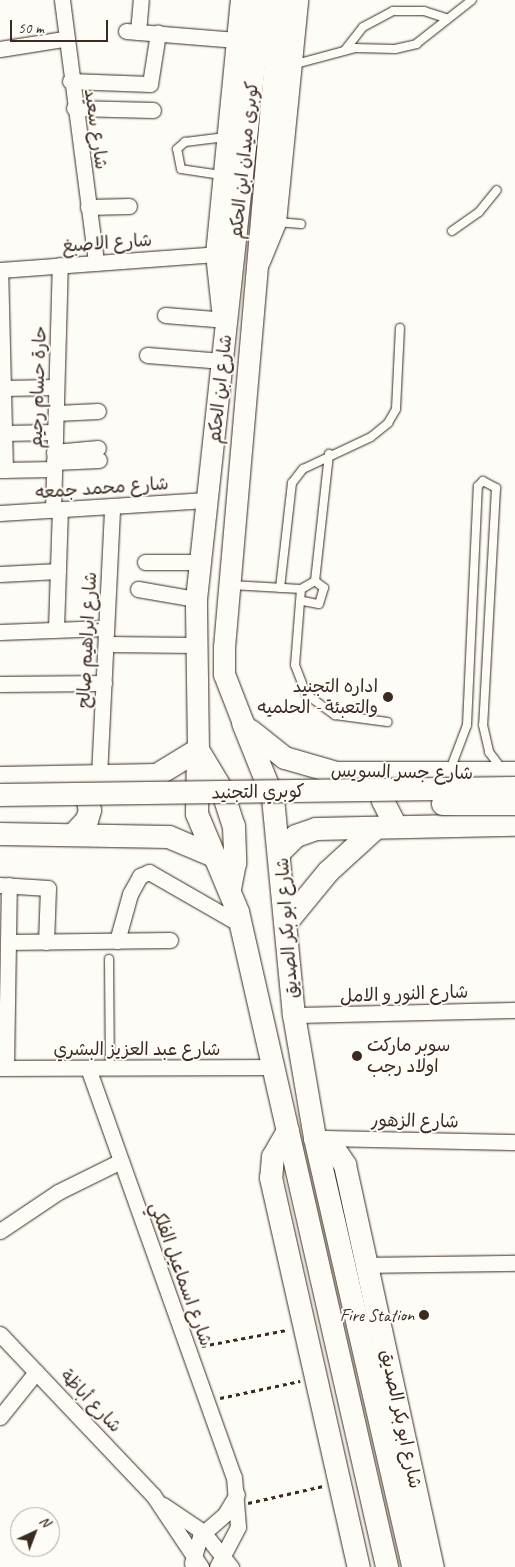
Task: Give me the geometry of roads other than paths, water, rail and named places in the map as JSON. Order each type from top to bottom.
[{"type":"main road","name":"شارع ابن الحكم","points":[[198,750],[194,645],[196,599],[227,320],[217,290],[216,254],[241,0]]},
{"type":"main road","name":"كوبرى ميدان ابن الحكم","points":[[257,217],[261,0]]},
{"type":"main road","name":"كوبرى ميدان ابن الحكم","points":[[227,320],[257,217],[280,0]]},
{"type":"main road","name":"شارع ابن الحكم","points":[[243,723],[224,674],[229,584],[253,270],[267,247],[257,217],[290,65],[297,0]]},
{"type":"main road","name":"شارع جسر السويس","points":[[243,723],[277,753],[310,768],[394,775],[447,774],[512,778]]},
{"type":"main road","name":"شارع ابو بكر الصديق","points":[[243,723],[274,798],[281,851],[294,1015],[315,1138],[413,1567]]},
{"type":"main road","name":"شارع ابو بكر الصديق","points":[[198,750],[195,802],[214,856],[230,888],[241,925],[387,1567]]},
{"type":"main road","points":[[0,778],[156,775],[198,750],[233,820],[236,851],[230,888]]},
{"type":"main road","points":[[386,827],[383,801],[394,775]]},
{"type":"main road","points":[[69,777],[78,782],[89,800],[87,820],[73,835]]},
{"type":"main road","name":"كوبري التجنيد","points":[[0,795],[512,778]]},
{"type":"main road","name":"كوبري التجنيد","points":[[0,810],[515,804]]},
{"type":"main road","points":[[281,851],[306,831],[386,827],[515,825]]},
{"type":"main road","points":[[287,922],[328,872],[386,827]]},
{"type":"main road","points":[[0,834],[169,837],[214,856]]},
{"type":"main road","name":"شارع ابو بكر الصديق","points":[[315,1138],[333,1147],[343,1159],[368,1265],[433,1567]]},
{"type":"main road","points":[[290,1142],[273,1157],[270,1178],[359,1567]]},
{"type":"street","name":"شارع سعيد","points":[[62,0],[64,39],[96,263]]},
{"type":"street","points":[[141,0],[132,31],[237,40]]},
{"type":"street","points":[[70,81],[150,84],[158,33]]},
{"type":"street","points":[[0,49],[64,39]]},
{"type":"street","points":[[74,108],[153,110]]},
{"type":"street","points":[[88,207],[129,206]]},
{"type":"street","name":"شارع الاصبغ","points":[[0,270],[216,254]]},
{"type":"street","name":"حارة حسام رحيم","points":[[56,629],[58,570],[54,461],[60,265]]},
{"type":"street","points":[[0,270],[4,433],[2,470],[98,454]]},
{"type":"street","points":[[165,315],[227,320]]},
{"type":"street","points":[[147,356],[223,361]]},
{"type":"street","points":[[3,388],[56,387]]},
{"type":"street","points":[[56,413],[98,411]]},
{"type":"street","points":[[4,433],[55,432]]},
{"type":"street","name":"شارع محمد جمعه","points":[[0,513],[207,500]]},
{"type":"street","name":"شارع ابراهيم صالح","points":[[99,776],[112,506]]},
{"type":"street","points":[[145,562],[200,562]]},
{"type":"street","points":[[0,574],[58,570]]},
{"type":"street","points":[[138,589],[196,599]]},
{"type":"street","points":[[0,632],[106,628]]},
{"type":"street","points":[[106,644],[194,645]]},
{"type":"street","points":[[0,684],[104,683]]},
{"type":"street","points":[[117,941],[130,894],[140,876],[149,872],[241,925]]},
{"type":"street","points":[[3,1068],[8,942],[4,885],[48,888],[46,942]]},
{"type":"street","points":[[8,942],[170,940]]},
{"type":"street","name":"شارع النور و الامل","points":[[294,1015],[515,1010]]},
{"type":"street","name":"شارع عبد العزيز البشري","points":[[3,1068],[274,1067]]},
{"type":"street","name":"شارع اسماعيل الفلكي","points":[[88,1068],[207,1400],[238,1499],[237,1533],[224,1563]]},
{"type":"street","name":"شارع الزهور","points":[[315,1138],[515,1142]]},
{"type":"street","points":[[0,1231],[58,1192],[121,1161]]},
{"type":"street","points":[[368,1265],[515,1263]]},
{"type":"street","name":"شارع أباظة","points":[[0,1334],[153,1495],[203,1532],[224,1563]]},
{"type":"street","points":[[0,1417],[36,1372]]},
{"type":"street","name":"شارع أباظة","points":[[153,1495],[195,1564]]},
{"type":"street","points":[[195,1564],[203,1532],[238,1499]]},
{"type":"lane","points":[[290,65],[345,50],[406,48],[425,40],[446,18],[472,0]]},
{"type":"lane","points":[[345,50],[363,27],[394,11],[424,11],[446,18]]},
{"type":"lane","points":[[223,178],[213,171],[181,169],[177,149],[184,142],[228,136]]},
{"type":"lane","points":[[452,231],[479,212],[497,190]]},
{"type":"lane","points":[[257,217],[301,224]]},
{"type":"lane","points":[[280,588],[292,483],[303,469],[329,454],[371,437],[388,423],[396,409],[400,328]]},
{"type":"lane","points":[[315,581],[329,454]]},
{"type":"lane","points":[[447,774],[464,738],[478,486],[483,481],[496,488],[487,641],[484,739],[512,778]]},
{"type":"lane","points":[[474,549],[492,550]]},
{"type":"lane","points":[[229,584],[301,590],[315,581]]},
{"type":"lane","points":[[303,601],[314,605],[323,600],[324,588],[315,581]]},
{"type":"lane","points":[[301,590],[303,601],[296,629],[295,666],[306,694],[335,715],[388,722]]},
{"type":"lane","points":[[470,641],[487,641]]},
{"type":"lane","points":[[109,959],[110,1068]]},
{"type":"place","name":"اداره التجنيد والتعبئة - الحلميه","points":[[388,697]]},
{"type":"place","name":"سوبر ماركت اولاد رجب","points":[[357,1056]]},
{"type":"place","name":"Fire Station","points":[[424,1315]]}]
